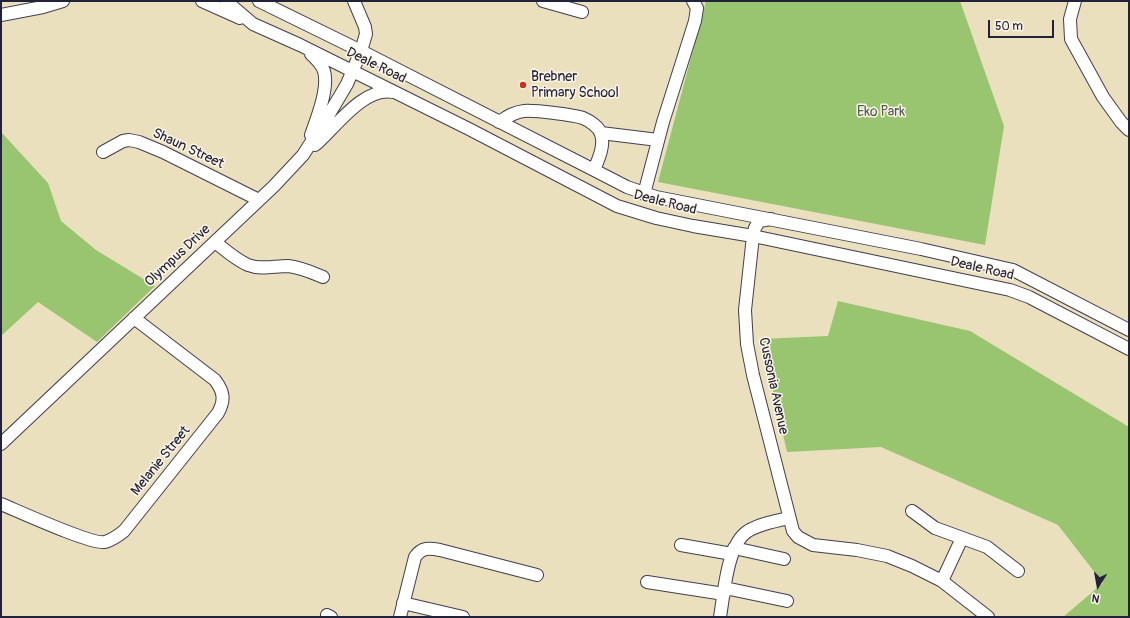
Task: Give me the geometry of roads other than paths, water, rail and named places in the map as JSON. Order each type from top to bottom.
[{"type":"street","points":[[1,15],[41,4],[63,1]]},
{"type":"street","points":[[202,1],[253,24]]},
{"type":"street","name":"Deale Road","points":[[226,1],[253,24],[423,106],[617,206],[637,213],[693,226],[753,236],[1010,290],[1029,297],[1129,348]]},
{"type":"street","name":"Deale Road","points":[[259,1],[541,144],[644,194],[921,249],[1013,270],[1129,330]]},
{"type":"street","name":"Olympus Drive","points":[[1,443],[215,242],[303,155],[339,99],[361,52],[366,34],[365,26],[354,1]]},
{"type":"street","points":[[543,1],[582,12]]},
{"type":"street","points":[[644,194],[658,140],[695,21],[697,8],[693,1]]},
{"type":"street","points":[[1075,1],[1070,19],[1071,39],[1103,97],[1126,123]]},
{"type":"street","points":[[300,46],[318,61],[324,71],[325,85],[318,116],[303,155]]},
{"type":"street","points":[[303,155],[358,104],[376,93],[394,93],[423,106]]},
{"type":"street","points":[[499,122],[516,112],[525,111],[583,118],[594,124],[601,133],[601,150],[594,170]]},
{"type":"street","points":[[601,133],[658,140]]},
{"type":"street","name":"Shaun Street","points":[[103,152],[123,141],[129,140],[139,142],[163,152],[259,200]]},
{"type":"street","points":[[534,163],[541,144]]},
{"type":"street","points":[[729,211],[738,216],[753,236]]},
{"type":"street","points":[[753,236],[759,221],[772,219]]},
{"type":"street","name":"Cussonia Avenue","points":[[753,236],[745,303],[746,333],[753,375],[793,530],[798,537],[814,545],[857,550],[887,556],[912,566],[942,581]]},
{"type":"street","points":[[215,242],[237,259],[248,265],[266,268],[296,267],[323,276]]},
{"type":"street","points":[[917,270],[921,249]]},
{"type":"street","name":"Melanie Street","points":[[1,504],[81,537],[101,542],[109,540],[124,531],[218,413],[224,396],[221,388],[215,380],[134,318]]},
{"type":"street","points":[[912,511],[935,528],[987,547],[1018,571]]},
{"type":"street","points":[[720,617],[728,568],[733,551],[741,536],[755,527],[789,518]]},
{"type":"street","points":[[962,538],[942,581],[982,615]]},
{"type":"street","points":[[681,545],[784,559]]},
{"type":"street","points":[[400,617],[415,557],[419,552],[425,549],[440,550],[536,575]]},
{"type":"street","points":[[648,582],[724,591],[787,601]]},
{"type":"street","points":[[404,603],[463,617]]},
{"type":"place","name":"Brebner Primary School","points":[[523,85]]},
{"type":"park label","name":"Eko Park","points":[[881,112]]}]
